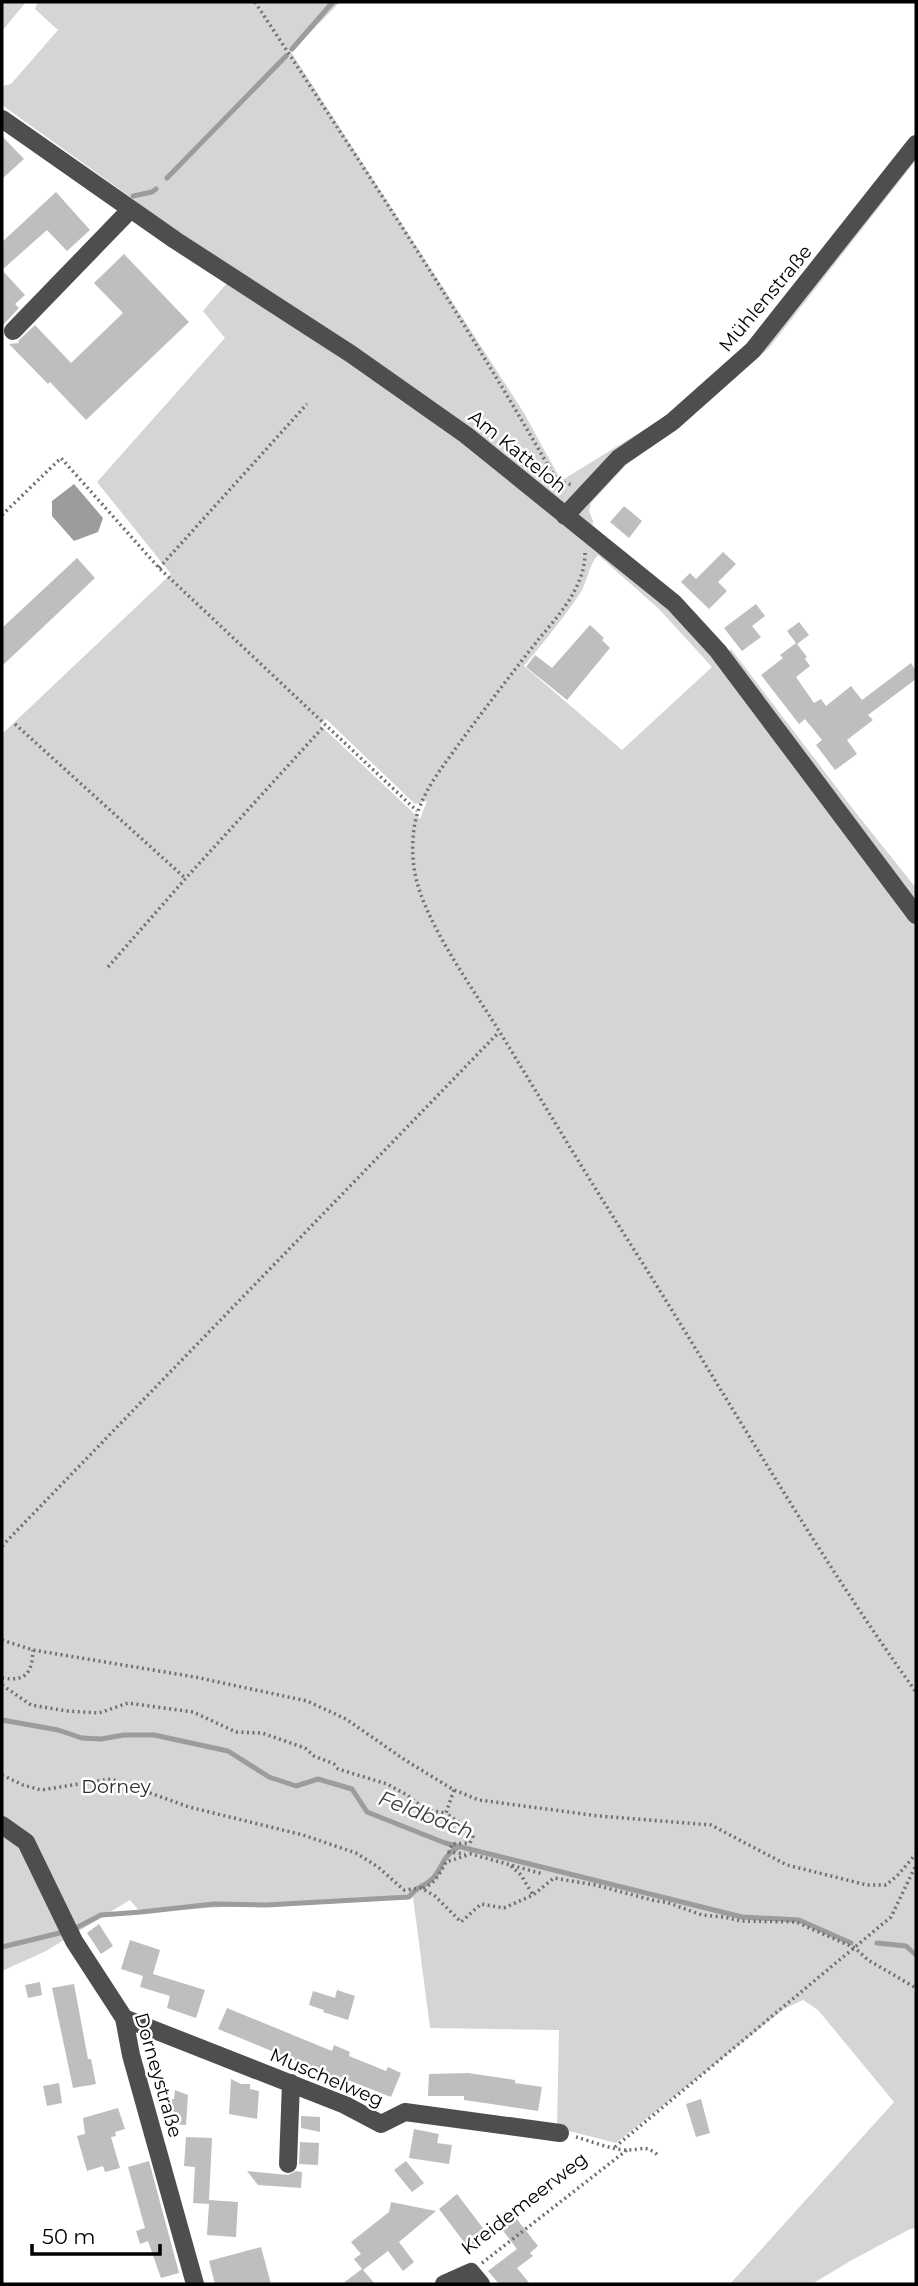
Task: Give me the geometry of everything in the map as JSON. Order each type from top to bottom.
[{"type":"street","name":"Am Katteloh","points":[[2,119],[131,209],[351,354],[445,421],[674,603],[718,651],[916,915]]},
{"type":"street","name":"Mühlenstraße","points":[[565,516],[619,458],[672,422],[752,350],[916,145]]},
{"type":"street","points":[[13,331],[131,209]]},
{"type":"street","name":"Dorneystraße","points":[[2,1825],[26,1842],[70,1934],[124,2018],[131,2055],[195,2284]]},
{"type":"street","name":"Muschelweg","points":[[124,2018],[345,2105],[381,2124],[405,2112],[560,2133]]},
{"type":"street","points":[[288,2164],[291,2083]]},
{"type":"street","name":"Kreidemeerweg","points":[[444,2284],[476,2278]]},
{"type":"path","points":[[255,2],[463,324],[554,476],[562,482],[591,490]]},
{"type":"path","points":[[159,568],[307,404]]},
{"type":"path","points":[[2,515],[61,458],[159,568],[417,811]]},
{"type":"path","points":[[585,544],[585,560],[577,586],[438,774],[417,811],[411,857],[421,895],[441,935],[499,1031],[825,1561],[916,1692]]},
{"type":"path","points":[[15,724],[186,878]]},
{"type":"path","points":[[108,967],[326,725]]},
{"type":"path","points":[[2,1546],[499,1031]]},
{"type":"path","points":[[2,1640],[33,1650],[195,1677],[307,1701],[346,1719],[454,1790],[479,1800],[538,1810],[711,1825],[787,1865],[867,1885],[886,1885],[916,1854]]},
{"type":"path","points":[[2,1678],[26,1676],[30,1671],[33,1650]]},
{"type":"path","points":[[2,1685],[31,1705],[99,1713],[128,1703],[192,1712],[236,1732],[262,1733],[305,1748],[338,1769],[387,1784],[426,1810],[446,1814],[473,1836],[470,1843],[452,1844],[449,1852],[471,1854],[544,1874]]},
{"type":"path","points":[[2,1775],[23,1786],[41,1790],[111,1780],[189,1807],[303,1835],[356,1853],[378,1867],[404,1890],[430,1886],[446,1863],[471,1854]]},
{"type":"path","points":[[446,1814],[454,1790]]},
{"type":"path","points":[[509,1864],[521,1875],[533,1895]]},
{"type":"path","points":[[615,2147],[891,1917],[916,1865]]},
{"type":"path","points":[[421,1888],[444,1903],[461,1922],[481,1904],[504,1908],[533,1895],[554,1878],[666,1902],[702,1915],[741,1922],[796,1922],[855,1948],[868,1960],[916,1988]]},
{"type":"path","points":[[560,2133],[626,2150],[651,2149],[659,2156]]},
{"type":"path","name":"Kreidemeerweg","points":[[476,2278],[626,2150]]},
{"type":"green space","points":[[2,2],[26,2],[2,31]]},
{"type":"green space","name":"Dorney","points":[[38,2],[340,2],[291,52],[524,413],[559,477],[564,479],[668,415],[738,353],[811,270],[916,135],[916,160],[769,348],[679,428],[627,464],[591,503],[589,511],[593,521],[591,543],[671,610],[717,662],[731,649],[916,888],[916,2228],[852,2260],[812,2284],[730,2284],[894,2102],[818,2010],[803,2000],[784,2009],[616,2143],[557,2128],[559,2030],[430,2028],[413,1897],[141,1913],[130,1900],[46,1951],[2,1971],[2,734],[171,574],[97,482],[225,338],[203,311],[227,283],[133,199],[2,105],[2,86],[11,84],[58,30],[35,9]],"holes":[[[598,555],[659,609],[712,667],[622,750],[524,666],[579,595]],[[326,719],[415,804],[427,801],[420,819],[320,725]]]},
{"type":"shaded area","points":[[74,484],[103,518],[98,532],[74,541],[52,516],[52,501]]},
{"type":"building","points":[[2,136],[24,159],[2,179]]},
{"type":"building","points":[[56,192],[90,230],[67,251],[47,230],[2,270],[2,242]]},
{"type":"building","points":[[124,254],[189,322],[86,420],[9,344],[19,343],[35,325],[71,363],[123,313],[94,283]]},
{"type":"building","points":[[2,270],[25,295],[15,304],[19,308],[3,325],[2,323]]},
{"type":"building","points":[[624,506],[642,521],[629,538],[610,522]]},
{"type":"building","points":[[723,552],[736,564],[718,582],[727,591],[709,609],[681,582],[690,573],[696,579]]},
{"type":"building","points":[[77,558],[95,578],[2,666],[2,628]]},
{"type":"building","points":[[756,604],[765,616],[752,626],[761,637],[742,651],[724,628]]},
{"type":"building","points":[[799,622],[809,635],[797,644],[810,666],[796,677],[814,703],[821,699],[826,706],[851,686],[862,700],[911,663],[916,671],[916,679],[868,715],[873,720],[847,740],[857,754],[835,770],[816,745],[822,740],[805,719],[799,724],[761,675],[783,658],[780,655],[796,643],[787,631]]},
{"type":"building","points":[[590,625],[610,648],[567,700],[526,667],[535,655],[552,668]]},
{"type":"building","points":[[99,1924],[113,1946],[101,1954],[87,1933]]},
{"type":"building","points":[[130,1940],[160,1950],[153,1974],[205,1990],[196,2018],[167,2008],[170,1996],[140,1987],[143,1976],[121,1969]]},
{"type":"building","points":[[40,1982],[42,1995],[28,1998],[25,1985]]},
{"type":"building","points":[[74,1984],[88,2059],[91,2059],[96,2084],[73,2088],[52,1988]]},
{"type":"building","points":[[337,1990],[355,1996],[348,2020],[309,2005],[313,1991],[335,1998]]},
{"type":"building","points":[[227,2008],[332,2051],[334,2045],[350,2052],[349,2056],[386,2071],[388,2067],[401,2073],[391,2097],[218,2029]]},
{"type":"building","points":[[468,2073],[542,2087],[538,2111],[464,2100],[464,2096],[428,2096],[429,2074]]},
{"type":"building","points":[[231,2079],[241,2084],[250,2084],[250,2089],[259,2091],[257,2119],[229,2114]]},
{"type":"building","points":[[59,2083],[62,2103],[47,2106],[43,2086]]},
{"type":"building","points":[[175,2090],[188,2095],[186,2125],[172,2124],[172,2099]]},
{"type":"building","points":[[701,2099],[710,2133],[696,2137],[686,2104]]},
{"type":"building","points":[[118,2108],[125,2129],[115,2132],[116,2136],[111,2137],[120,2168],[105,2172],[103,2166],[87,2171],[77,2136],[85,2134],[83,2118]]},
{"type":"building","points":[[301,2116],[320,2117],[320,2132],[301,2128]]},
{"type":"building","points":[[414,2129],[439,2134],[437,2143],[452,2145],[449,2164],[409,2158]]},
{"type":"building","points":[[186,2137],[212,2138],[209,2200],[238,2202],[236,2237],[207,2235],[209,2204],[193,2203],[195,2167],[184,2166]]},
{"type":"building","points":[[300,2142],[319,2143],[318,2165],[299,2164]]},
{"type":"building","points":[[149,2161],[179,2273],[161,2278],[148,2241],[140,2244],[136,2231],[145,2228],[128,2167]]},
{"type":"building","points":[[406,2161],[424,2183],[412,2192],[394,2170]]},
{"type":"building","points":[[247,2171],[288,2175],[296,2171],[302,2172],[301,2188],[258,2185]]},
{"type":"building","points":[[457,2194],[489,2236],[470,2250],[439,2209]]},
{"type":"building","points":[[391,2202],[436,2211],[399,2242],[414,2262],[403,2271],[388,2251],[363,2270],[375,2284],[342,2284],[362,2269],[354,2259],[361,2254],[351,2242],[389,2212]]},
{"type":"building","points":[[512,2213],[538,2246],[530,2253],[533,2256],[517,2268],[530,2284],[499,2284],[488,2271],[517,2249],[498,2224]]},
{"type":"building","points":[[261,2247],[271,2284],[215,2284],[209,2261]]},
{"type":"waterway","points":[[292,49],[333,2]]},
{"type":"waterway","points":[[167,178],[286,56]]},
{"type":"waterway","points":[[133,196],[156,189]]},
{"type":"waterway","name":"Feldbach","points":[[2,1720],[58,1730],[82,1738],[154,1735],[228,1751],[269,1777],[296,1786],[318,1779],[352,1789],[367,1812],[445,1843],[742,1917],[799,1920],[851,1943]]},
{"type":"waterway","points":[[2,1947],[72,1930],[101,1915],[214,1904],[266,1905],[409,1897],[432,1879],[448,1855],[458,1847]]},
{"type":"waterway","name":"Feldbach","points":[[877,1943],[906,1946],[916,1955]]}]
